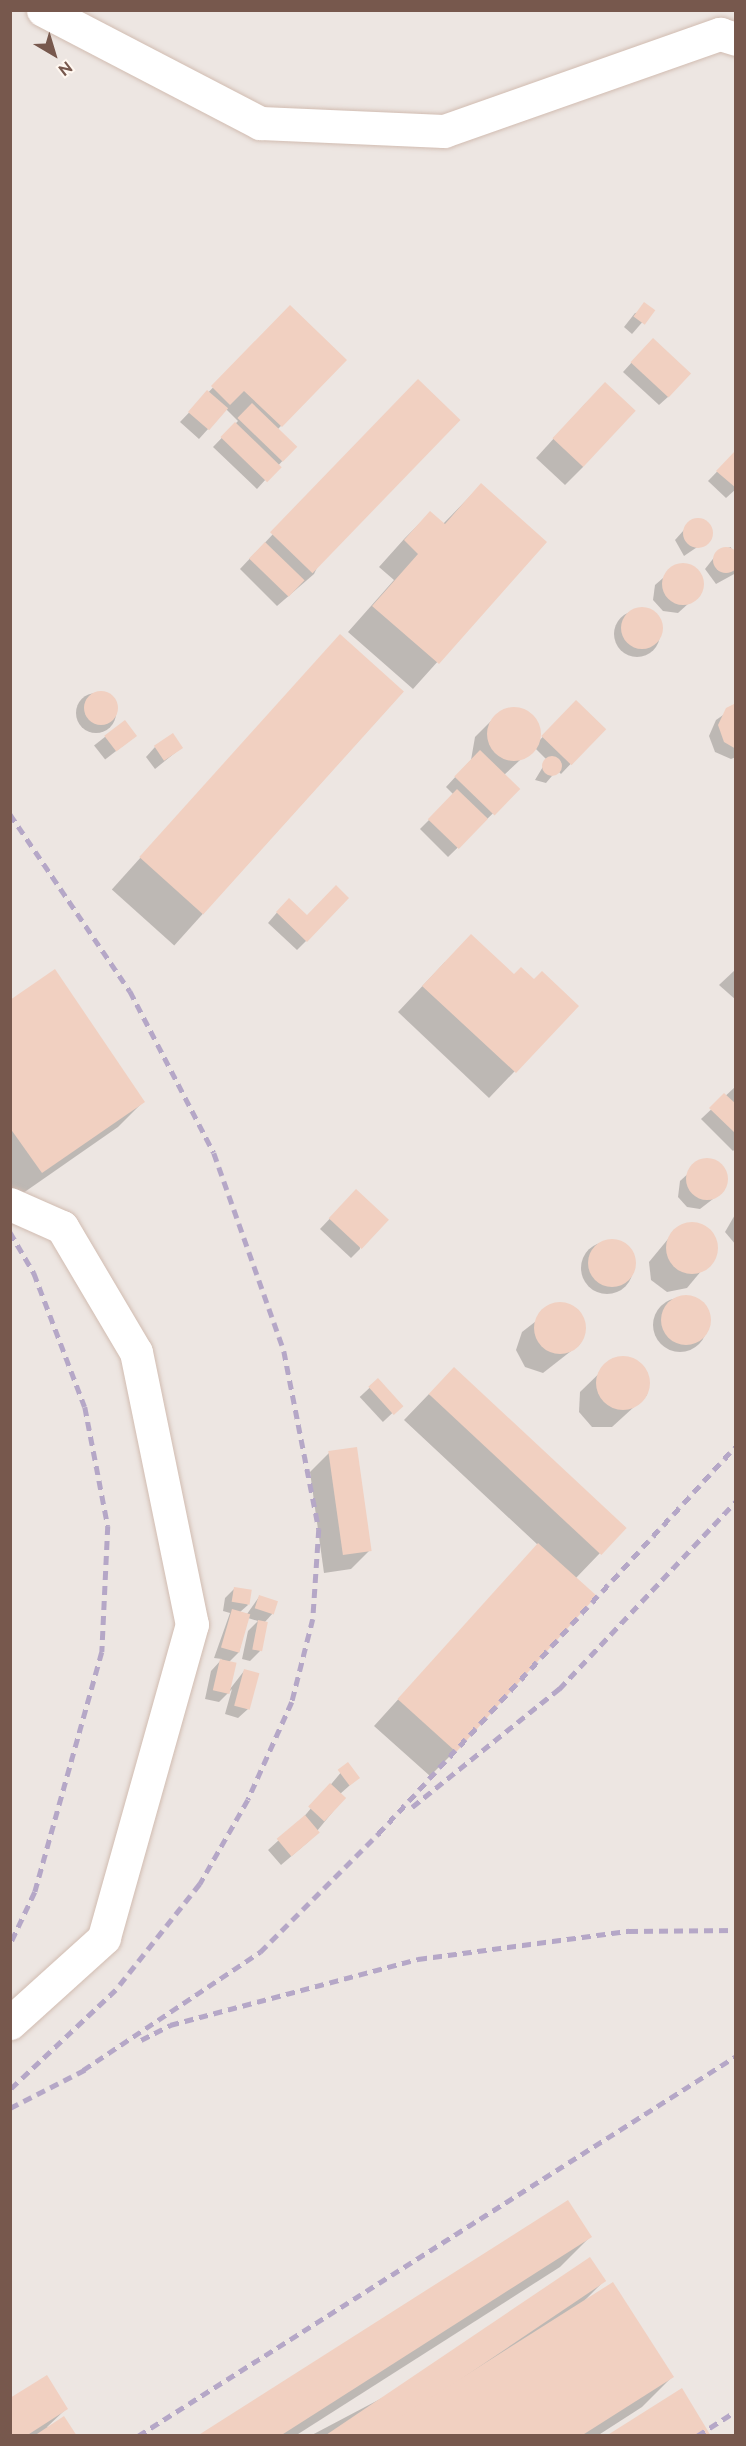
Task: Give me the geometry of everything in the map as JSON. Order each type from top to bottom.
[{"type":"lane","points":[[43,10],[260,123],[444,131],[720,34],[735,39]]},
{"type":"lane","points":[[10,1204],[62,1227],[136,1352],[192,1624],[104,1938],[10,2022]]},
{"type":"shaded area","points":[[11,11],[735,11],[735,2435],[11,2435]]},
{"type":"building","points":[[644,302],[655,310],[645,325],[633,317]]},
{"type":"building","points":[[290,305],[347,360],[282,427],[244,391],[230,405],[211,386]]},
{"type":"building","points":[[653,338],[691,373],[669,398],[630,362]]},
{"type":"building","points":[[418,379],[460,420],[312,573],[270,532]]},
{"type":"building","points":[[605,382],[636,411],[583,467],[552,438]]},
{"type":"building","points":[[207,390],[228,408],[209,430],[188,412]]},
{"type":"building","points":[[252,403],[297,447],[283,462],[237,418]]},
{"type":"building","points":[[235,422],[282,467],[267,482],[220,437]]},
{"type":"building","points":[[736,450],[736,488],[716,471]]},
{"type":"building","points":[[481,483],[547,542],[439,664],[372,606],[418,554],[404,540],[430,511],[445,524]]},
{"type":"building","points":[[698,518],[709,522],[713,533],[709,544],[698,548],[687,544],[683,533],[687,522]]},
{"type":"building","points":[[265,542],[305,580],[289,597],[249,559]]},
{"type":"building","points":[[726,547],[735,551],[739,560],[735,569],[726,573],[717,569],[713,560],[717,551]]},
{"type":"building","points":[[683,563],[691,564],[698,569],[703,576],[703,592],[698,599],[691,604],[683,605],[675,604],[668,599],[663,592],[662,584],[663,576],[668,569],[675,564]]},
{"type":"building","points":[[642,607],[657,613],[663,628],[657,643],[642,649],[627,643],[621,628],[627,613]]},
{"type":"building","points":[[340,634],[404,692],[203,914],[139,857]]},
{"type":"building","points":[[101,691],[113,696],[118,708],[113,720],[101,725],[89,720],[84,708],[89,696]]},
{"type":"building","points":[[576,700],[606,729],[571,765],[541,736]]},
{"type":"building","points":[[736,703],[736,749],[724,742],[718,725],[726,708]]},
{"type":"building","points":[[514,707],[524,709],[533,715],[539,724],[541,734],[539,744],[533,753],[524,759],[514,761],[504,759],[495,753],[489,744],[487,734],[489,724],[495,715],[504,709]]},
{"type":"building","points":[[125,720],[137,736],[116,752],[104,736]]},
{"type":"building","points":[[173,733],[183,748],[164,761],[154,746]]},
{"type":"building","points":[[480,750],[520,789],[495,816],[454,777]]},
{"type":"building","points":[[552,756],[559,759],[562,766],[559,773],[552,776],[545,773],[542,766],[545,759]]},
{"type":"building","points":[[457,789],[488,819],[459,849],[428,819]]},
{"type":"building","points":[[336,885],[349,898],[307,942],[276,912],[289,898],[307,915]]},
{"type":"building","points":[[471,934],[514,974],[521,967],[534,979],[542,971],[579,1006],[516,1073],[422,986]]},
{"type":"building","points":[[55,969],[145,1102],[42,1173],[10,1128],[10,1000]]},
{"type":"building","points":[[724,1093],[736,1104],[736,1134],[709,1108]]},
{"type":"building","points":[[707,1158],[722,1164],[728,1179],[722,1194],[707,1200],[692,1194],[686,1179],[692,1164]]},
{"type":"building","points":[[356,1189],[389,1220],[362,1249],[329,1218]]},
{"type":"building","points":[[687,1222],[697,1222],[711,1229],[718,1248],[711,1267],[697,1274],[687,1274],[677,1270],[670,1263],[666,1253],[666,1243],[670,1233],[677,1226]]},
{"type":"building","points":[[607,1239],[617,1239],[632,1249],[636,1263],[632,1277],[626,1283],[617,1287],[607,1287],[592,1277],[588,1268],[588,1258],[598,1243]]},
{"type":"building","points":[[681,1295],[691,1295],[704,1302],[711,1315],[711,1325],[704,1338],[691,1345],[681,1345],[672,1341],[665,1334],[661,1325],[661,1315],[665,1306],[672,1299]]},
{"type":"building","points":[[555,1302],[565,1302],[579,1309],[586,1328],[579,1347],[565,1354],[555,1354],[545,1350],[538,1343],[534,1333],[534,1323],[538,1313],[545,1306]]},
{"type":"building","points":[[618,1356],[628,1356],[638,1360],[646,1368],[650,1383],[646,1398],[638,1406],[628,1410],[618,1410],[608,1406],[600,1398],[596,1388],[596,1378],[600,1368],[608,1360]]},
{"type":"building","points":[[454,1367],[627,1528],[601,1555],[429,1394]]},
{"type":"building","points":[[378,1378],[403,1406],[394,1415],[368,1387]]},
{"type":"building","points":[[357,1447],[372,1551],[343,1555],[328,1451]]},
{"type":"building","points":[[538,1543],[597,1596],[456,1752],[397,1699]]},
{"type":"building","points":[[234,1587],[252,1590],[249,1605],[232,1602]]},
{"type":"building","points":[[259,1595],[278,1601],[274,1614],[255,1608]]},
{"type":"building","points":[[232,1609],[250,1614],[239,1653],[221,1647]]},
{"type":"building","points":[[258,1620],[268,1622],[262,1651],[252,1649]]},
{"type":"building","points":[[220,1659],[237,1663],[229,1694],[213,1690]]},
{"type":"building","points":[[244,1669],[259,1673],[250,1710],[234,1706]]},
{"type":"building","points":[[348,1762],[360,1778],[350,1786],[338,1770]]},
{"type":"building","points":[[330,1783],[346,1798],[324,1821],[308,1806]]},
{"type":"building","points":[[305,1815],[320,1833],[291,1856],[277,1839]]},
{"type":"building","points":[[568,2200],[592,2237],[280,2436],[197,2436]]},
{"type":"building","points":[[590,2257],[606,2281],[376,2436],[325,2436]]},
{"type":"building","points":[[613,2282],[674,2377],[581,2436],[370,2436]]},
{"type":"building","points":[[47,2375],[68,2409],[26,2436],[10,2436],[10,2398]]},
{"type":"building","points":[[682,2388],[711,2436],[606,2436]]},
{"type":"building","points":[[64,2416],[77,2436],[34,2436]]},
{"type":"railway","points":[[10,814],[130,991],[214,1153],[284,1351],[319,1529],[313,1619],[292,1702],[248,1800],[200,1884],[116,1990],[10,2090]]},
{"type":"railway","points":[[10,1232],[34,1273],[85,1407],[108,1526],[102,1652],[35,1892],[10,1945]]},
{"type":"railway","points":[[83,2070],[260,1952],[378,1834],[736,1446]]},
{"type":"railway","points":[[412,1807],[559,1689],[736,1501]]},
{"type":"railway","points":[[141,2040],[170,2025],[418,1959],[629,1931],[736,1930]]},
{"type":"railway","points":[[138,2436],[736,2056]]},
{"type":"railway","points":[[10,2108],[90,2067]]},
{"type":"railway","points":[[697,2436],[736,2411]]}]
